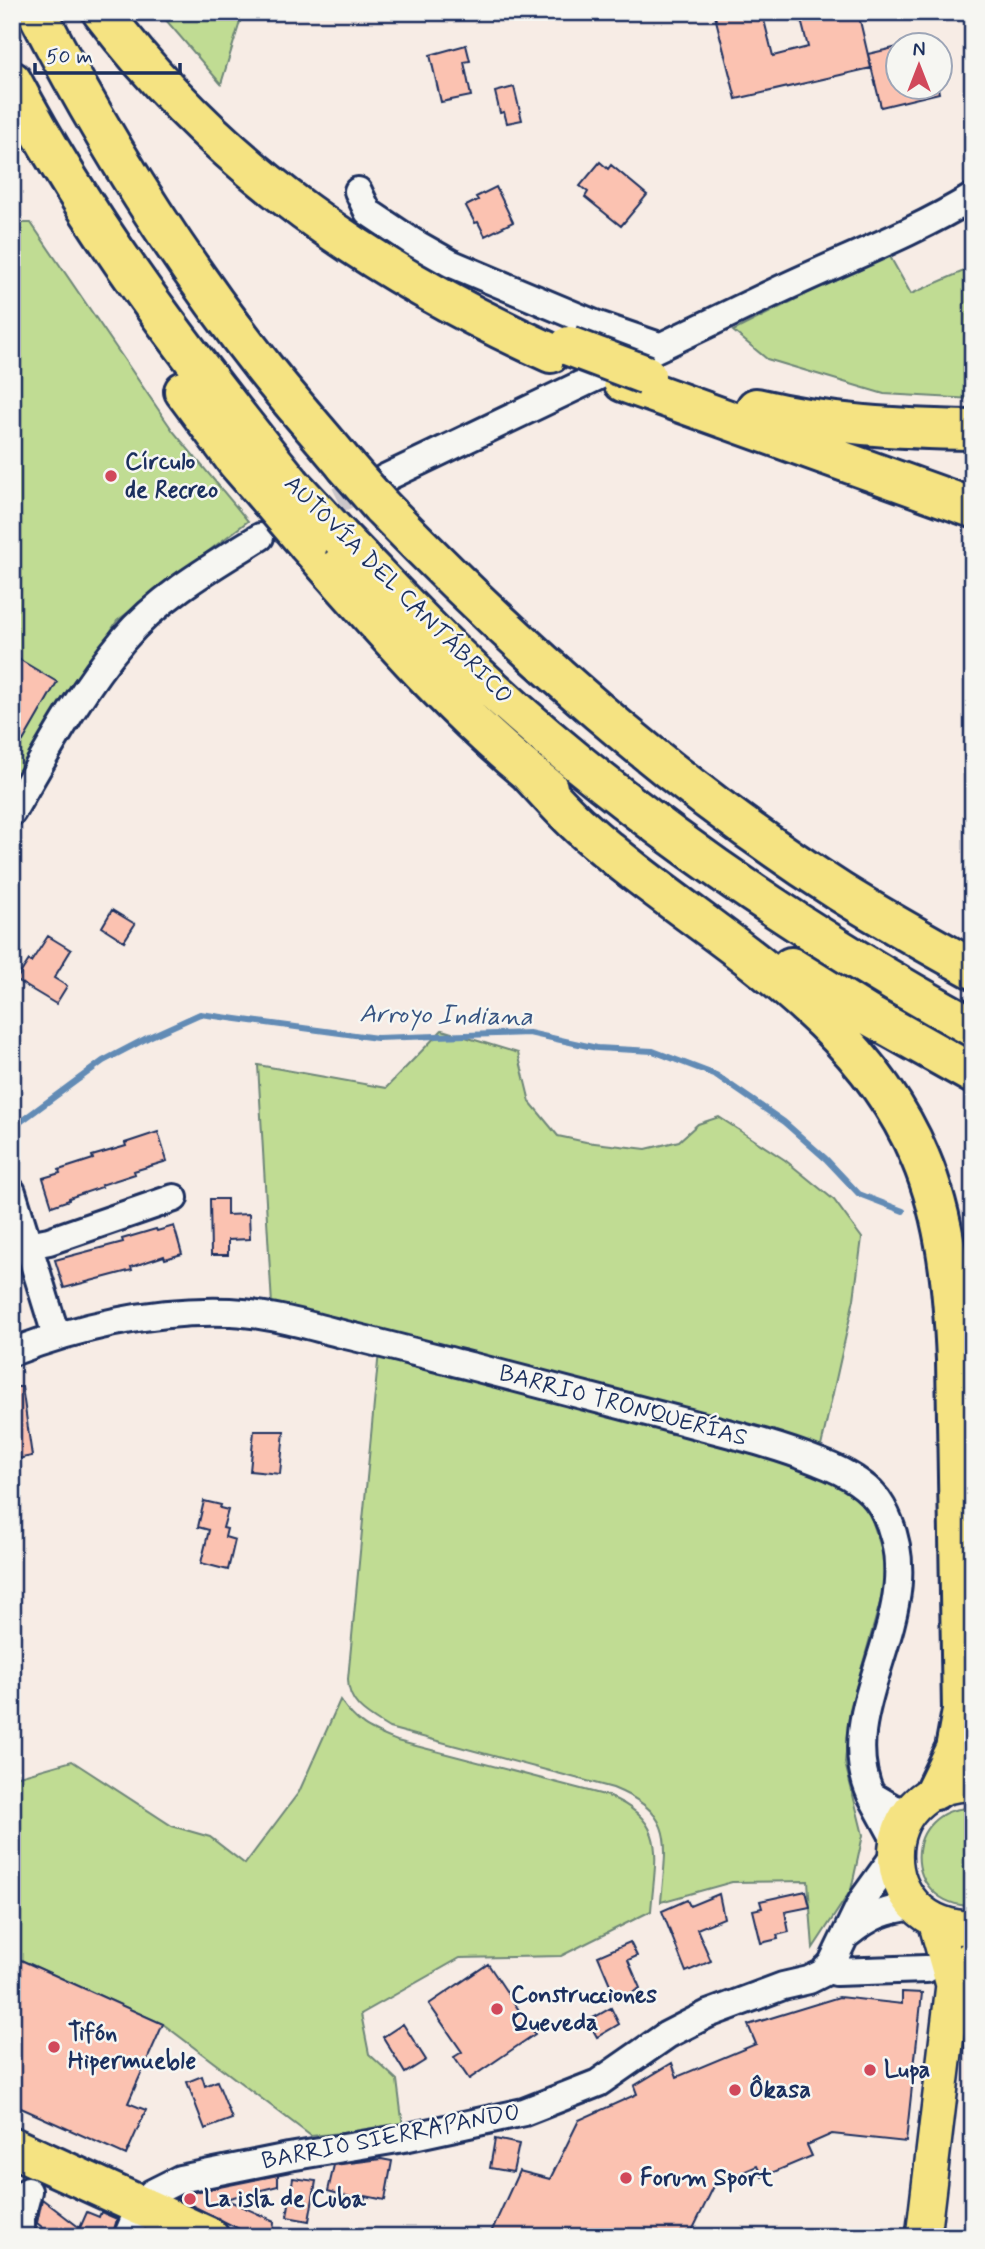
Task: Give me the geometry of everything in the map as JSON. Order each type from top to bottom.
[{"type":"highway","name":"AUTOVÍA DEL CANTÁBRICO","points":[[37,12],[127,171],[205,289],[264,368],[346,466],[383,492],[439,565],[542,664],[679,777],[839,892],[973,970]]},
{"type":"highway","points":[[102,12],[138,57],[204,126],[277,191],[339,237],[560,350],[643,368],[724,400],[797,417],[874,426],[973,430]]},
{"type":"highway","name":"AUTOVÍA DEL CANTÁBRICO","points":[[12,81],[92,215],[144,292],[225,402],[280,491],[325,542],[582,766],[671,836],[825,942],[973,1027]]},
{"type":"highway","points":[[12,116],[104,275],[188,396],[236,461],[280,491]]},
{"type":"highway","points":[[643,368],[973,508]]},
{"type":"highway","points":[[325,542],[445,694],[529,773],[580,827],[786,988],[841,1039],[863,1063],[895,1107],[920,1156],[945,1245],[954,1309],[961,1719],[955,1749],[927,1811]]},
{"type":"highway","points":[[529,773],[645,863],[788,965],[868,1015],[973,1074]]},
{"type":"highway","points":[[927,1811],[973,1736]]},
{"type":"highway","points":[[12,2147],[134,2220],[209,2237]]},
{"type":"main road","points":[[927,1811],[900,1883],[925,1914],[947,1926],[973,1928]]},
{"type":"main road","points":[[923,2237],[939,1977],[925,1914]]},
{"type":"main road","points":[[939,1977],[973,1956]]},
{"type":"street","points":[[358,191],[368,212],[412,242],[450,263],[595,324],[643,368]]},
{"type":"street","points":[[383,492],[643,368],[831,265],[937,219],[973,197]]},
{"type":"street","points":[[12,812],[94,677],[124,638],[196,577],[260,537]]},
{"type":"street","points":[[12,1192],[39,1243],[56,1335]]},
{"type":"street","points":[[39,1243],[174,1198]]},
{"type":"street","name":"BARRIO TRONQUERÍAS","points":[[12,1352],[56,1335],[136,1316],[186,1311],[236,1312],[292,1321],[709,1428],[804,1456],[841,1472],[860,1483],[877,1500],[890,1525],[900,1567],[898,1595],[862,1733],[861,1767],[871,1795],[893,1808],[927,1811]]},
{"type":"street","points":[[826,1969],[863,1899],[927,1811]]},
{"type":"street","points":[[846,1935],[865,1919],[888,1910],[925,1914]]},
{"type":"street","name":"BARRIO SIERRAPANDO","points":[[134,2220],[152,2193],[164,2186],[198,2175],[312,2152],[404,2138],[524,2112],[598,2083],[667,2035],[708,2014],[783,1986],[809,1980],[826,1969],[836,1972],[939,1977]]},
{"type":"street","points":[[21,2237],[21,2217],[28,2191]]},
{"type":"green space","points":[[159,12],[243,12],[221,84]]},
{"type":"green space","name":"Círculo de Recreo","points":[[12,223],[31,223],[173,431],[248,521],[117,621],[12,790]]},
{"type":"green space","points":[[888,253],[911,294],[973,267],[973,399],[884,394],[767,359],[733,331]]},
{"type":"green space","points":[[442,1030],[518,1053],[530,1102],[558,1136],[646,1149],[679,1141],[698,1124],[719,1117],[785,1160],[834,1200],[862,1238],[854,1299],[820,1451],[272,1305],[258,1065],[386,1088]]},
{"type":"green space","points":[[379,1351],[811,1465],[863,1493],[889,1571],[850,1709],[845,1763],[863,1835],[851,1890],[813,1948],[808,1881],[732,1882],[661,1902],[665,1863],[663,1833],[658,1820],[634,1798],[613,1788],[389,1728],[355,1703],[348,1679]]},
{"type":"green space","points":[[340,1700],[365,1726],[397,1741],[608,1796],[628,1806],[641,1817],[649,1829],[654,1842],[655,1873],[651,1911],[561,1956],[460,1958],[361,2014],[369,2054],[397,2080],[403,2127],[311,2136],[163,2024],[12,1956],[12,1778],[72,1761],[172,1826],[210,1837],[245,1864],[299,1792]]},
{"type":"green space","points":[[973,1808],[973,1906],[949,1902],[932,1890],[922,1874],[919,1856],[922,1838],[932,1822],[949,1812]]},
{"type":"building","points":[[714,12],[762,12],[773,56],[808,47],[799,12],[858,12],[871,68],[736,99]]},
{"type":"building","points":[[466,45],[470,61],[464,62],[471,96],[441,102],[430,55]]},
{"type":"building","points":[[884,50],[884,102],[902,102],[881,107],[868,54]]},
{"type":"building","points":[[514,87],[522,120],[507,123],[504,112],[500,113],[495,92]]},
{"type":"building","points":[[600,162],[608,169],[611,165],[647,195],[621,226],[585,197],[588,192],[580,186]]},
{"type":"building","points":[[496,187],[513,222],[485,236],[466,206],[478,200],[476,197]]},
{"type":"building","points":[[12,655],[57,682],[23,741],[12,734]]},
{"type":"building","points":[[112,910],[135,924],[124,941],[102,927]]},
{"type":"building","points":[[48,936],[71,950],[54,978],[67,986],[56,1004],[16,980]]},
{"type":"building","points":[[158,1132],[167,1161],[134,1171],[135,1174],[52,1206],[43,1178],[93,1159],[92,1156],[126,1146],[125,1143]]},
{"type":"building","points":[[210,1199],[227,1199],[227,1215],[249,1214],[250,1239],[228,1240],[228,1255],[211,1255]]},
{"type":"building","points":[[174,1226],[182,1254],[165,1259],[164,1256],[131,1267],[132,1270],[64,1288],[55,1260]]},
{"type":"building","points":[[12,1387],[22,1387],[32,1456],[12,1460]]},
{"type":"building","points":[[254,1431],[284,1431],[280,1474],[250,1471]]},
{"type":"building","points":[[204,1501],[221,1505],[220,1508],[228,1510],[223,1528],[227,1529],[225,1537],[235,1540],[228,1570],[201,1563],[209,1530],[198,1527]]},
{"type":"building","points":[[806,1891],[810,1907],[785,1912],[789,1932],[777,1935],[778,1939],[761,1943],[753,1910],[762,1908],[760,1901]]},
{"type":"building","points":[[719,1894],[724,1918],[697,1929],[711,1961],[686,1972],[662,1911],[687,1900],[690,1906]]},
{"type":"building","points":[[630,1942],[637,1956],[628,1960],[640,1988],[617,2001],[598,1956]]},
{"type":"building","points":[[12,1956],[163,2024],[128,2103],[146,2110],[126,2155],[12,2104]]},
{"type":"building","points":[[488,1964],[535,2034],[469,2079],[454,2057],[462,2052],[429,2004]]},
{"type":"building","points":[[902,1992],[922,1993],[906,2142],[832,2134],[807,2145],[812,2156],[762,2177],[757,2166],[715,2184],[689,2237],[489,2237],[519,2171],[550,2179],[579,2120],[637,2094],[634,2086],[672,2063],[677,2077],[756,2044],[748,2025],[839,1997],[902,2004]]},
{"type":"building","points":[[611,2008],[619,2024],[597,2037],[588,2021]]},
{"type":"building","points":[[403,2024],[426,2060],[405,2073],[383,2037]]},
{"type":"building","points":[[202,2076],[205,2086],[217,2081],[232,2119],[205,2129],[187,2082]]},
{"type":"building","points":[[495,2139],[519,2144],[513,2172],[490,2168]]},
{"type":"building","points":[[381,2159],[392,2161],[385,2200],[365,2196],[364,2204],[328,2191],[334,2165]]},
{"type":"building","points":[[278,2175],[278,2186],[225,2199],[274,2221],[273,2237],[255,2237],[177,2198],[185,2194]]},
{"type":"building","points":[[293,2178],[316,2181],[309,2221],[287,2217]]},
{"type":"building","points":[[42,2199],[80,2228],[87,2212],[99,2217],[101,2212],[117,2219],[112,2237],[96,2237],[84,2231],[91,2237],[54,2237],[37,2223]]},
{"type":"waterway","name":"Arroyo Indiana","points":[[12,1128],[103,1061],[200,1014],[377,1038],[529,1033],[597,1048],[653,1051],[716,1075],[784,1122],[826,1159],[859,1194],[903,1211]]},
{"type":"tunnel","points":[[303,517],[379,480]]},
{"type":"place","name":"Círculo de Recreo","points":[[111,476]]},
{"type":"place","name":"Construcciones Queveda","points":[[497,2009]]},
{"type":"place","name":"Tifón Hipermueble","points":[[54,2047]]},
{"type":"place","name":"Lupa","points":[[870,2070]]},
{"type":"place","name":"Ôkasa","points":[[735,2090]]},
{"type":"place","name":"Forum Sport","points":[[626,2178]]},
{"type":"place","name":"La isla de Cuba","points":[[190,2199]]}]
